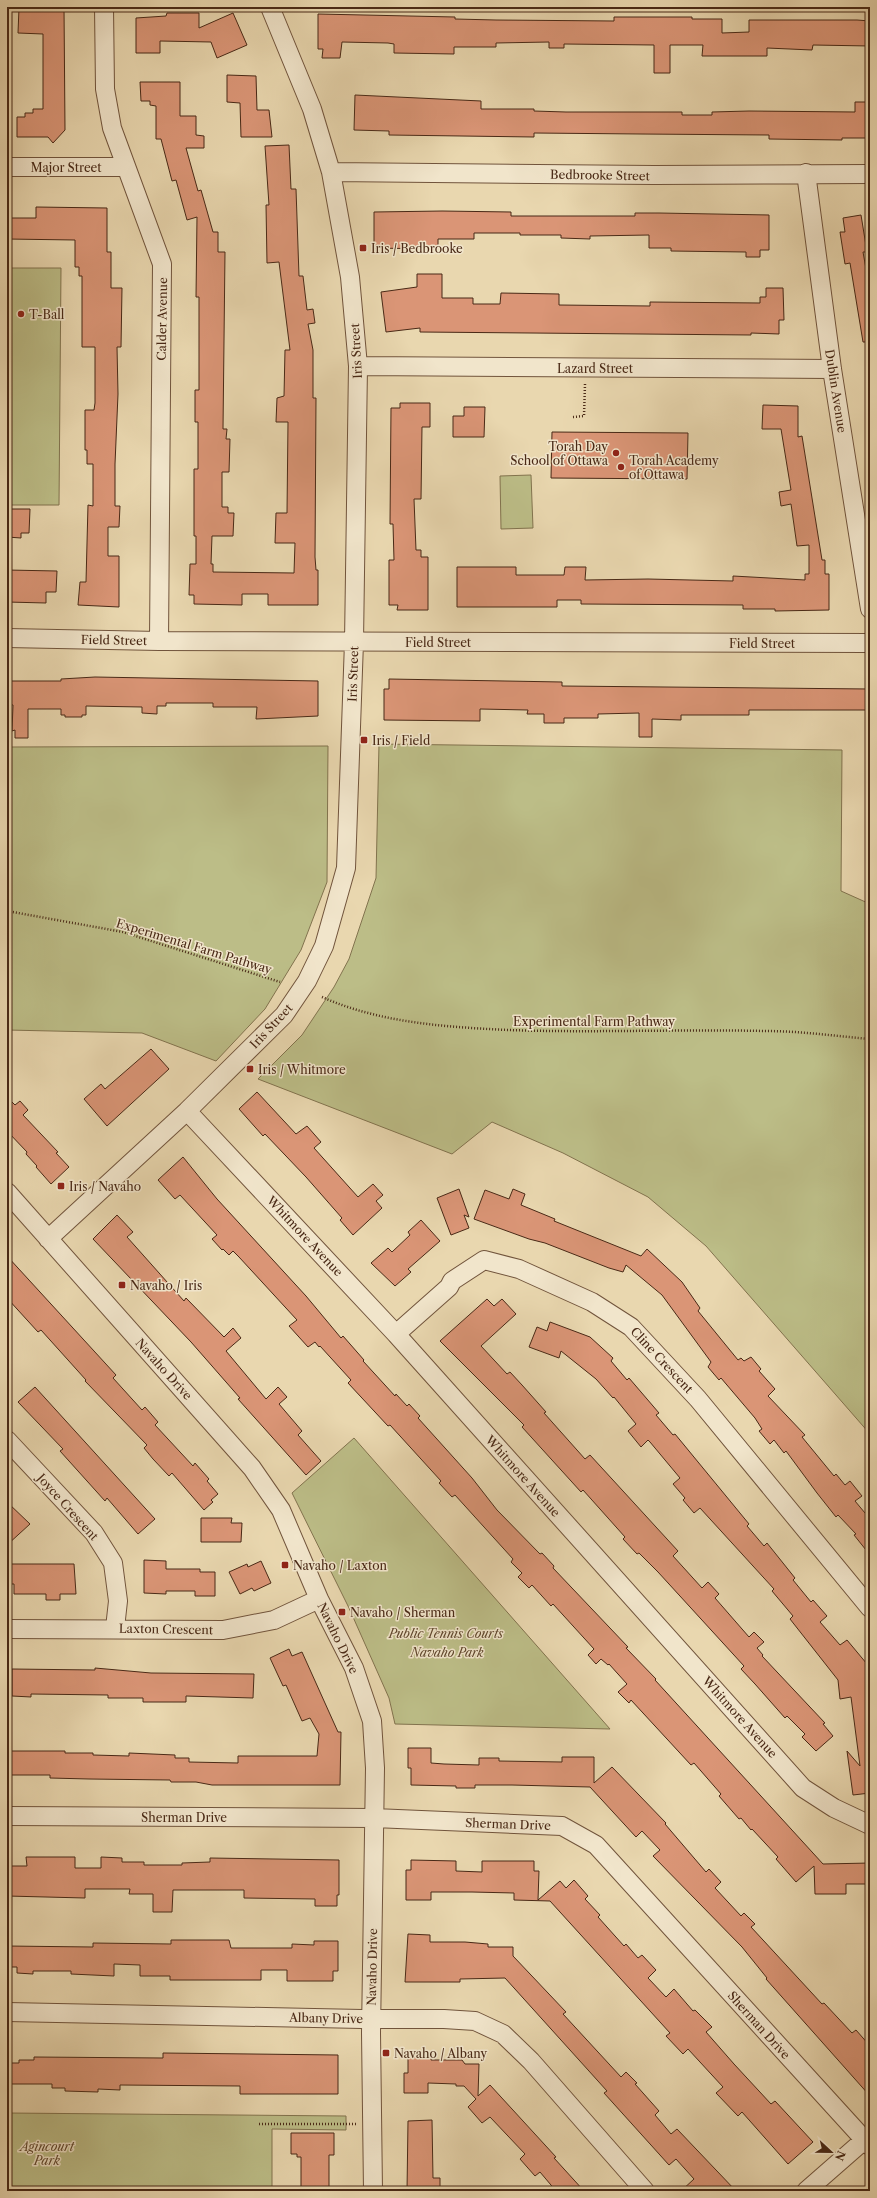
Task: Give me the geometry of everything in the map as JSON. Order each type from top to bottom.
[{"type":"street","name":"Calder Avenue","points":[[104,7],[105,89],[112,128],[125,167],[162,264],[158,641]]},
{"type":"street","name":"Iris Street","points":[[48,1239],[187,1111],[284,1015],[307,982],[324,946],[346,868],[354,642],[358,366],[350,277],[331,172],[312,109],[270,7]]},
{"type":"street","name":"Major Street","points":[[7,167],[125,167]]},
{"type":"street","name":"Bedbrooke Street","points":[[331,172],[654,175],[806,173],[870,174]]},
{"type":"street","name":"Dublin Avenue","points":[[806,173],[832,369],[870,609]]},
{"type":"street","name":"Lazard Street","points":[[358,366],[832,369]]},
{"type":"street","name":"Field Street","points":[[7,638],[158,641],[870,644]]},
{"type":"street","name":"Whitmore Avenue","points":[[187,1111],[396,1334],[804,1788],[834,1808],[870,1825]]},
{"type":"street","name":"Navaho Drive","points":[[7,1192],[252,1468],[281,1510],[319,1599],[354,1668],[372,1721],[374,1818],[371,2019],[373,2191]]},
{"type":"street","name":"Cline Crescent","points":[[396,1334],[449,1287],[452,1281],[484,1260],[519,1270],[592,1302],[631,1327],[698,1399],[870,1608]]},
{"type":"street","name":"Joyce Crescent","points":[[7,1440],[94,1533],[113,1563],[118,1601],[115,1628]]},
{"type":"street","name":"Laxton Crescent","points":[[7,1629],[115,1628],[223,1630],[274,1620],[319,1599]]},
{"type":"street","name":"Sherman Drive","points":[[7,1816],[374,1818],[562,1826],[596,1845],[868,2140]]},
{"type":"street","name":"Albany Drive","points":[[7,2012],[371,2019],[444,2018],[475,2021],[502,2034],[530,2061],[645,2191]]},
{"type":"street","points":[[806,2191],[868,2140]]},
{"type":"path","points":[[573,417],[584,416],[584,368]]},
{"type":"path","name":"Experimental Farm Pathway","points":[[7,911],[123,932],[280,982]]},
{"type":"path","name":"Experimental Farm Pathway","points":[[322,997],[368,1014],[408,1021],[474,1028],[554,1032],[766,1030],[870,1040]]},
{"type":"path","points":[[259,2124],[360,2124]]},
{"type":"green space","points":[[7,268],[61,268],[59,505],[7,505]]},
{"type":"green space","points":[[531,475],[533,528],[501,529],[500,476]]},
{"type":"green space","points":[[379,744],[842,750],[841,891],[870,904],[870,1434],[706,1246],[648,1197],[563,1153],[492,1122],[452,1154],[258,1079],[302,1035],[334,987],[349,959],[376,878]]},
{"type":"green space","points":[[328,746],[327,882],[301,950],[265,1009],[216,1061],[142,1033],[7,1030],[7,747]]},
{"type":"green space","name":"Navaho Park","points":[[354,1438],[610,1729],[395,1724],[389,1698],[349,1608],[292,1493]]},
{"type":"green space","name":"Agincourt Park","points":[[7,2113],[346,2116],[346,2130],[272,2129],[272,2191],[7,2191]]},
{"type":"building","points":[[19,8],[64,8],[65,130],[53,143],[48,137],[17,137],[17,117],[25,117],[25,113],[33,113],[33,109],[43,109],[43,34],[18,33]]},
{"type":"building","points":[[167,13],[199,13],[199,28],[233,13],[247,45],[217,58],[211,42],[160,41],[160,53],[136,53],[136,18],[166,16]]},
{"type":"building","points":[[318,14],[455,17],[455,19],[496,20],[614,21],[614,17],[692,17],[692,19],[722,19],[722,33],[749,32],[749,20],[857,20],[870,21],[870,46],[813,45],[812,50],[767,48],[767,56],[702,56],[703,45],[670,45],[670,73],[654,73],[654,45],[564,44],[564,48],[549,48],[549,42],[496,43],[496,47],[454,47],[454,54],[394,53],[394,44],[342,42],[340,58],[322,58],[323,49],[318,49]]},
{"type":"building","points":[[227,75],[256,76],[257,110],[269,110],[272,137],[241,137],[240,103],[227,102]]},
{"type":"building","points":[[140,82],[180,82],[180,116],[196,116],[196,135],[204,136],[204,148],[186,148],[198,191],[201,190],[213,232],[218,232],[218,252],[225,252],[223,429],[227,429],[226,439],[230,439],[229,472],[222,472],[222,507],[228,507],[228,513],[234,513],[233,536],[212,536],[211,564],[213,564],[213,572],[294,573],[295,543],[275,543],[276,513],[287,513],[288,422],[276,422],[277,398],[284,396],[285,350],[290,350],[279,262],[267,263],[266,205],[269,205],[265,146],[289,145],[291,189],[296,189],[299,276],[303,276],[307,310],[313,309],[315,323],[308,324],[313,350],[313,398],[316,398],[315,557],[316,570],[318,570],[318,605],[268,605],[268,594],[242,594],[242,605],[194,604],[194,595],[189,595],[190,564],[196,564],[196,536],[194,536],[194,469],[198,469],[198,422],[195,422],[195,390],[199,390],[199,297],[196,297],[197,217],[187,220],[176,180],[172,181],[161,139],[156,139],[156,106],[150,105],[150,101],[141,101]]},
{"type":"building","points":[[355,95],[481,101],[481,109],[534,109],[534,111],[566,112],[682,112],[682,115],[712,115],[712,112],[749,111],[855,112],[855,102],[870,102],[870,138],[842,138],[842,140],[769,139],[769,135],[534,133],[534,137],[389,135],[389,131],[354,130]]},
{"type":"building","points":[[36,207],[107,208],[107,252],[111,252],[111,288],[122,288],[121,347],[117,347],[118,394],[115,464],[115,506],[120,506],[119,527],[108,527],[108,556],[119,556],[119,607],[78,605],[80,582],[86,582],[88,505],[93,506],[93,464],[87,464],[87,450],[85,450],[85,410],[94,410],[95,347],[82,347],[82,276],[79,276],[79,267],[75,267],[75,240],[7,239],[7,218],[36,218]]},
{"type":"building","points":[[374,212],[511,212],[511,216],[635,216],[635,213],[769,215],[769,250],[760,250],[760,257],[746,257],[746,252],[671,251],[671,248],[649,248],[649,235],[590,236],[590,239],[561,238],[561,235],[520,235],[520,233],[474,233],[474,239],[438,239],[438,247],[433,249],[374,248]]},
{"type":"building","points":[[861,215],[867,252],[863,252],[868,280],[870,280],[870,342],[863,342],[850,263],[845,264],[840,232],[845,232],[843,218]]},
{"type":"building","points":[[417,274],[442,274],[442,298],[473,298],[473,304],[500,304],[501,293],[559,294],[559,305],[650,306],[650,302],[760,303],[760,297],[766,297],[766,288],[783,288],[784,320],[779,320],[779,334],[751,333],[751,335],[420,332],[420,328],[386,332],[381,292],[417,287]]},
{"type":"building","points":[[400,403],[430,403],[430,427],[422,427],[421,499],[414,499],[416,550],[421,550],[421,557],[428,557],[428,610],[397,610],[398,605],[389,605],[389,560],[394,560],[393,524],[390,524],[391,408],[400,408]]},
{"type":"building","points":[[763,405],[798,406],[798,437],[802,436],[822,560],[825,560],[825,574],[829,574],[829,610],[775,611],[775,609],[743,609],[743,605],[581,604],[581,600],[557,600],[557,607],[457,607],[457,567],[516,567],[516,575],[564,575],[565,567],[586,567],[585,580],[648,579],[733,581],[733,576],[805,580],[805,574],[809,574],[809,545],[797,546],[791,504],[781,506],[779,492],[791,490],[781,429],[762,429]]},
{"type":"building","points":[[464,407],[485,407],[484,437],[453,437],[453,416],[464,416]]},
{"type":"building","name":"Torah Day School of Ottawa","points":[[552,432],[688,433],[687,479],[551,478]]},
{"type":"building","points":[[7,509],[30,509],[29,533],[21,533],[21,538],[7,537]]},
{"type":"building","points":[[7,570],[57,571],[56,592],[46,592],[46,603],[7,602]]},
{"type":"building","points":[[95,677],[318,681],[318,716],[256,719],[257,707],[213,707],[213,703],[166,703],[166,706],[157,706],[157,714],[142,713],[142,707],[86,706],[86,715],[82,715],[82,717],[65,717],[65,715],[61,715],[61,709],[28,709],[28,738],[15,738],[15,730],[12,731],[13,705],[7,704],[7,681],[61,681],[61,679]]},
{"type":"building","points":[[389,679],[562,682],[562,686],[870,689],[870,710],[749,710],[749,715],[681,715],[681,720],[652,719],[652,737],[639,737],[639,713],[598,714],[598,718],[564,718],[564,723],[544,723],[544,714],[527,714],[528,710],[480,709],[480,721],[384,720],[384,689],[389,689]]},
{"type":"building","points":[[151,1049],[169,1069],[107,1126],[84,1099],[101,1084],[105,1089]]},
{"type":"building","points":[[257,1092],[296,1134],[307,1126],[321,1142],[314,1148],[358,1197],[373,1184],[383,1195],[376,1201],[382,1208],[353,1235],[340,1220],[342,1218],[306,1177],[265,1134],[263,1136],[239,1109]]},
{"type":"building","points":[[7,1097],[15,1105],[20,1101],[28,1110],[23,1115],[58,1152],[56,1153],[69,1167],[51,1184],[26,1154],[27,1152],[7,1131]]},
{"type":"building","points":[[183,1157],[217,1199],[306,1296],[341,1338],[343,1336],[364,1360],[363,1361],[395,1396],[396,1394],[407,1406],[409,1404],[420,1416],[418,1418],[472,1478],[497,1510],[540,1554],[542,1553],[554,1566],[553,1568],[628,1647],[626,1648],[656,1679],[655,1680],[823,1864],[870,1863],[870,1884],[846,1884],[846,1894],[815,1894],[814,1866],[796,1882],[776,1859],[778,1857],[741,1818],[739,1819],[719,1796],[721,1794],[694,1763],[691,1765],[631,1700],[629,1703],[618,1692],[627,1684],[609,1664],[608,1665],[601,1659],[596,1664],[588,1655],[594,1649],[553,1604],[551,1606],[532,1585],[529,1588],[518,1577],[522,1573],[511,1562],[513,1559],[455,1495],[452,1497],[439,1483],[441,1481],[390,1425],[388,1426],[348,1383],[351,1380],[320,1346],[319,1347],[315,1342],[308,1347],[289,1326],[297,1320],[233,1251],[229,1255],[223,1249],[222,1250],[212,1239],[217,1235],[180,1195],[175,1199],[158,1180]]},
{"type":"building","points":[[459,1189],[469,1217],[464,1215],[469,1228],[451,1235],[437,1198]]},
{"type":"building","points":[[513,1189],[525,1194],[521,1205],[555,1219],[554,1221],[641,1256],[647,1249],[682,1282],[700,1308],[698,1311],[738,1360],[741,1358],[744,1361],[751,1357],[761,1369],[759,1371],[775,1389],[768,1396],[805,1435],[802,1437],[834,1476],[836,1474],[845,1485],[850,1481],[862,1496],[855,1501],[870,1519],[870,1555],[854,1535],[856,1534],[838,1515],[836,1517],[786,1451],[784,1453],[774,1440],[770,1444],[759,1431],[762,1429],[755,1418],[721,1378],[719,1380],[708,1367],[711,1362],[662,1295],[626,1265],[623,1272],[609,1268],[545,1243],[529,1239],[474,1219],[485,1190],[509,1199]]},
{"type":"building","points":[[117,1215],[133,1232],[127,1237],[184,1301],[186,1298],[224,1337],[233,1328],[241,1338],[226,1351],[266,1399],[278,1387],[287,1397],[279,1404],[302,1431],[298,1435],[321,1461],[306,1475],[238,1399],[240,1398],[191,1342],[93,1239]]},
{"type":"building","points":[[421,1220],[440,1241],[408,1269],[411,1272],[395,1286],[371,1263],[388,1248],[392,1252],[410,1235],[408,1232]]},
{"type":"building","points":[[7,1256],[116,1375],[113,1378],[142,1410],[145,1407],[158,1422],[155,1425],[193,1466],[195,1463],[209,1479],[207,1481],[218,1494],[211,1500],[213,1502],[204,1510],[172,1473],[169,1476],[153,1459],[144,1448],[147,1445],[85,1381],[86,1380],[41,1330],[38,1332],[7,1298]]},
{"type":"building","points":[[487,1299],[494,1306],[502,1299],[516,1314],[481,1346],[507,1374],[510,1372],[522,1385],[546,1412],[544,1413],[585,1459],[590,1455],[678,1551],[673,1556],[702,1588],[708,1582],[719,1594],[715,1598],[749,1637],[754,1632],[764,1642],[757,1648],[763,1655],[762,1656],[825,1723],[823,1724],[833,1736],[816,1751],[802,1737],[805,1734],[787,1716],[785,1718],[741,1669],[744,1666],[658,1572],[639,1553],[637,1554],[623,1539],[625,1537],[583,1490],[581,1492],[522,1427],[524,1425],[440,1341]]},
{"type":"building","points":[[550,1322],[590,1337],[613,1358],[611,1361],[627,1380],[629,1378],[659,1413],[656,1415],[673,1435],[675,1434],[749,1524],[747,1526],[764,1546],[767,1543],[795,1578],[793,1580],[811,1602],[813,1600],[827,1616],[820,1622],[840,1645],[847,1640],[867,1664],[870,1686],[870,1793],[853,1795],[847,1751],[860,1766],[851,1697],[840,1699],[838,1680],[790,1619],[793,1616],[772,1591],[774,1589],[700,1508],[694,1513],[683,1500],[685,1498],[673,1484],[680,1478],[650,1442],[648,1440],[641,1447],[628,1431],[636,1424],[614,1397],[613,1398],[596,1379],[561,1351],[559,1358],[529,1347],[537,1327],[547,1331]]},
{"type":"building","points":[[35,1387],[155,1519],[138,1534],[107,1498],[105,1501],[60,1451],[63,1449],[18,1402]]},
{"type":"building","points":[[7,1502],[30,1524],[7,1545]]},
{"type":"building","points":[[201,1518],[232,1518],[231,1523],[242,1523],[241,1542],[201,1542]]},
{"type":"building","points":[[144,1560],[166,1561],[166,1569],[200,1569],[200,1572],[215,1572],[215,1596],[195,1596],[195,1591],[166,1591],[166,1594],[144,1593]]},
{"type":"building","points":[[261,1561],[271,1583],[254,1591],[252,1588],[240,1594],[229,1572],[247,1564],[248,1567]]},
{"type":"building","points":[[7,1564],[74,1564],[76,1594],[60,1594],[60,1600],[46,1600],[46,1594],[14,1594],[14,1584],[7,1584]]},
{"type":"building","points":[[289,1649],[292,1656],[302,1652],[338,1732],[341,1732],[340,1785],[212,1785],[196,1782],[171,1782],[170,1780],[50,1778],[50,1775],[7,1775],[7,1751],[65,1751],[65,1753],[93,1753],[93,1755],[129,1756],[129,1753],[175,1755],[175,1758],[189,1758],[189,1762],[238,1763],[238,1756],[317,1756],[319,1734],[310,1718],[302,1721],[286,1685],[283,1686],[270,1658]]},
{"type":"building","points":[[95,1668],[151,1673],[254,1674],[253,1698],[186,1696],[186,1702],[143,1702],[143,1698],[108,1698],[108,1695],[31,1694],[31,1697],[12,1696],[12,1669],[95,1670]]},
{"type":"building","points":[[408,1748],[431,1748],[431,1763],[444,1764],[479,1765],[479,1758],[499,1758],[499,1761],[562,1762],[562,1757],[594,1757],[594,1783],[612,1767],[666,1823],[665,1824],[706,1872],[709,1869],[721,1882],[715,1888],[741,1916],[744,1913],[755,1924],[751,1927],[822,2004],[824,2003],[852,2033],[856,2030],[870,2046],[870,2096],[766,1979],[767,1978],[742,1947],[653,1856],[660,1850],[642,1831],[636,1837],[590,1787],[475,1785],[475,1788],[456,1788],[456,1786],[411,1785],[411,1768],[408,1768]]},
{"type":"building","points":[[26,1857],[75,1857],[75,1868],[101,1868],[101,1857],[122,1858],[122,1862],[144,1862],[144,1865],[182,1865],[182,1863],[210,1862],[210,1858],[339,1860],[339,1895],[337,1895],[337,1906],[315,1906],[315,1899],[244,1898],[244,1890],[173,1890],[172,1912],[153,1912],[153,1894],[129,1894],[130,1889],[85,1889],[85,1898],[7,1896],[7,1866],[27,1866]]},
{"type":"building","points":[[411,1860],[456,1861],[456,1871],[482,1872],[482,1861],[534,1861],[534,1871],[539,1871],[538,1900],[560,1881],[566,1888],[574,1880],[588,1896],[585,1899],[600,1915],[598,1917],[624,1946],[626,1944],[638,1958],[642,1955],[656,1970],[648,1978],[666,1997],[674,1989],[693,2011],[695,2010],[712,2027],[706,2032],[734,2064],[771,2104],[775,2101],[813,2142],[788,2164],[742,2112],[738,2116],[716,2093],[723,2087],[688,2049],[683,2054],[666,2036],[670,2033],[550,1901],[514,1900],[514,1893],[472,1892],[431,1892],[431,1900],[406,1900],[406,1870],[411,1870]]},
{"type":"building","points":[[408,1934],[430,1935],[430,1942],[465,1942],[488,1944],[488,1947],[513,1947],[513,1956],[566,2012],[563,2014],[621,2077],[626,2072],[637,2083],[635,2084],[659,2111],[655,2115],[671,2134],[677,2129],[736,2191],[681,2191],[694,2179],[676,2159],[669,2165],[604,2093],[607,2091],[505,1978],[460,1979],[460,1982],[405,1982]]},
{"type":"building","points":[[171,1940],[229,1940],[231,1948],[292,1948],[292,1944],[314,1945],[314,1941],[338,1941],[338,1971],[333,1971],[333,1981],[287,1981],[287,1970],[261,1970],[261,1980],[170,1980],[170,1976],[140,1976],[140,1965],[114,1964],[114,1976],[71,1974],[71,1971],[33,1971],[33,1974],[17,1973],[17,1967],[7,1967],[7,1946],[93,1947],[93,1943],[171,1944]]},
{"type":"building","points":[[163,2053],[338,2055],[338,2094],[240,2094],[240,2086],[120,2085],[120,2090],[98,2089],[98,2092],[65,2091],[65,2088],[52,2088],[52,2084],[7,2084],[7,2063],[19,2063],[19,2060],[34,2060],[34,2057],[163,2058]]},
{"type":"building","points":[[408,2057],[431,2057],[431,2060],[462,2060],[465,2064],[479,2064],[478,2096],[490,2085],[556,2157],[554,2158],[584,2191],[556,2191],[540,2172],[535,2176],[520,2159],[525,2154],[490,2117],[482,2123],[468,2107],[476,2099],[464,2086],[456,2086],[456,2084],[428,2083],[428,2093],[404,2093],[404,2073],[408,2073]]},
{"type":"building","points":[[432,2120],[433,2178],[440,2178],[440,2191],[407,2191],[408,2121]]},
{"type":"building","points":[[291,2133],[334,2133],[334,2155],[329,2155],[329,2191],[301,2191],[301,2157],[297,2157],[297,2154],[291,2154]]},
{"type":"place","name":"Iris / Bedbrooke","points":[[363,248]]},
{"type":"place","name":"T-Ball","points":[[21,314]]},
{"type":"place","name":"Torah Day School of Ottawa","points":[[616,453]]},
{"type":"place","name":"Torah Academy of Ottawa","points":[[621,467]]},
{"type":"place","name":"Iris / Field","points":[[364,740]]},
{"type":"place","name":"Iris / Whitmore","points":[[250,1069]]},
{"type":"place","name":"Iris / Navaho","points":[[61,1186]]},
{"type":"place","name":"Navaho / Iris","points":[[122,1285]]},
{"type":"place","name":"Navaho / Laxton","points":[[285,1565]]},
{"type":"place","name":"Navaho / Sherman","points":[[342,1612]]},
{"type":"place","name":"Navaho / Albany","points":[[386,2053]]},
{"type":"park label","name":"Public Tennis Courts","points":[[446,1633]]}]
